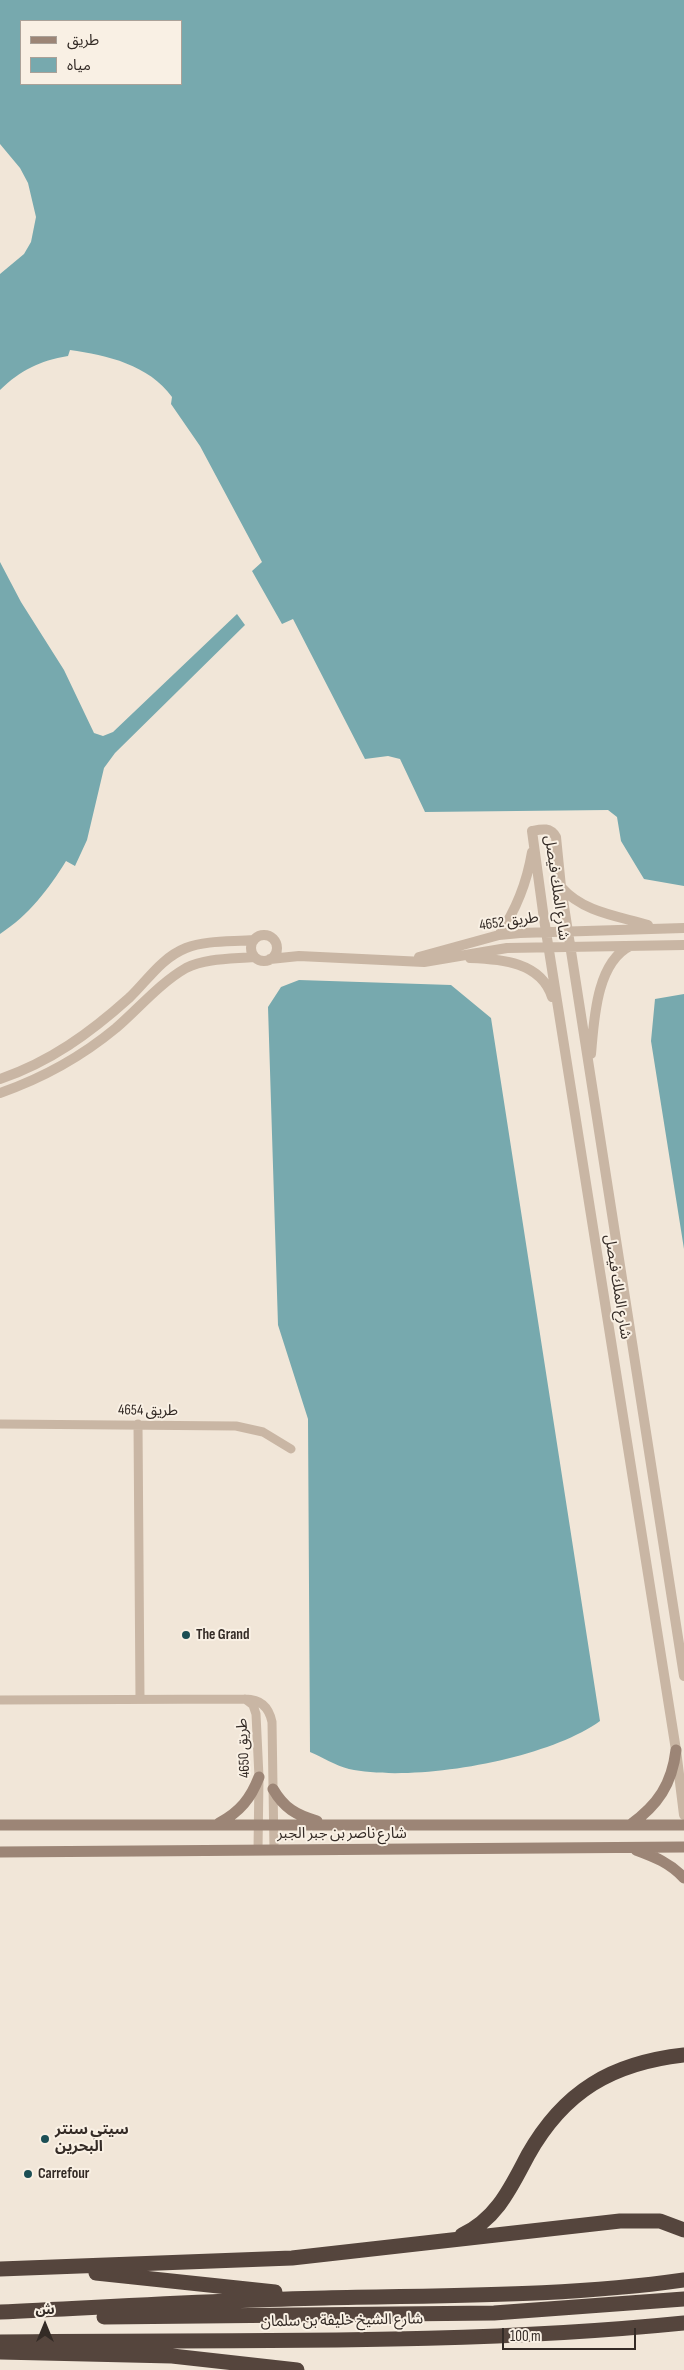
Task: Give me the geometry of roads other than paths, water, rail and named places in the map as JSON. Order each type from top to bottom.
[{"type":"highway","points":[[442,2241],[470,2232],[492,2214],[540,2136],[573,2097],[604,2076],[684,2045]]},
{"type":"highway","points":[[637,2063],[684,2055]]},
{"type":"highway","points":[[5,2269],[292,2258],[620,2221],[660,2221],[684,2230]]},
{"type":"highway","points":[[5,2269],[98,2273],[324,2298]]},
{"type":"highway","points":[[0,2312],[324,2298],[490,2296],[588,2290],[684,2280]]},
{"type":"highway","name":"شارع الشيخ خليفة بن سلمان","points":[[0,2318],[494,2313],[684,2299]]},
{"type":"highway","name":"شارع الشيخ خليفة بن سلمان","points":[[0,2342],[324,2340],[496,2336],[594,2332],[684,2323]]},
{"type":"highway","points":[[0,2352],[172,2356],[297,2370]]},
{"type":"main road","points":[[630,1825],[658,1801],[671,1777],[676,1750]]},
{"type":"main road","points":[[215,1824],[230,1817],[243,1806],[253,1792],[259,1777]]},
{"type":"main road","points":[[274,1789],[281,1802],[292,1812],[331,1825]]},
{"type":"main road","name":"شارع ناصر بن جبر الجبر","points":[[0,1825],[684,1825]]},
{"type":"main road","points":[[625,1847],[658,1858],[684,1878]]},
{"type":"main road","name":"شارع ناصر بن جبر الجبر","points":[[0,1852],[684,1847]]},
{"type":"street","name":"شارع الملك فيصل","points":[[684,1676],[570,948],[556,837],[554,833],[545,828],[532,831],[558,1016],[676,1750],[684,1815]]},
{"type":"street","points":[[500,935],[515,908],[522,890],[534,842]]},
{"type":"street","points":[[561,887],[577,902],[587,907],[656,928]]},
{"type":"street","name":"طريق 4652","points":[[400,961],[500,935],[684,928]]},
{"type":"street","points":[[254,957],[251,946],[254,940],[260,936],[267,936],[273,940],[276,947],[275,954],[270,959]]},
{"type":"street","points":[[0,1079],[33,1066],[87,1034],[143,985],[170,956],[187,948],[219,942],[254,940]]},
{"type":"street","name":"طريق 4652","points":[[299,956],[424,962],[507,948],[684,944]]},
{"type":"street","points":[[589,1068],[595,1011],[601,988],[613,959],[619,951],[631,946]]},
{"type":"street","points":[[276,947],[299,956]]},
{"type":"street","points":[[0,1092],[40,1078],[93,1046],[170,979],[188,968],[206,962],[254,957],[263,961],[299,956]]},
{"type":"street","points":[[454,958],[505,961],[524,966],[542,978],[550,989],[558,1016]]},
{"type":"street","name":"طريق 4654","points":[[0,1424],[138,1424],[246,1427],[273,1437],[290,1449]]},
{"type":"street","points":[[138,1424],[140,1699]]},
{"type":"street","points":[[0,1700],[245,1699]]},
{"type":"street","name":"طريق 4650","points":[[245,1699],[253,1705],[256,1714],[259,1777],[258,1850]]},
{"type":"street","name":"طريق 4650","points":[[245,1699],[258,1701],[268,1710],[271,1716],[274,1850]]},
{"type":"water","points":[[0,0],[684,0],[684,886],[644,879],[621,841],[617,817],[608,810],[425,812],[400,759],[388,756],[365,759],[293,619],[282,624],[252,571],[262,562],[200,446],[171,404],[172,397],[152,377],[126,363],[70,350],[68,356],[31,367],[15,377],[0,390],[0,274],[24,254],[31,242],[36,217],[28,183],[20,168],[0,144]]},
{"type":"water","points":[[0,562],[21,602],[64,670],[94,733],[103,736],[113,732],[237,614],[245,625],[115,753],[104,768],[87,840],[75,866],[66,861],[29,910],[0,934]]},
{"type":"water","points":[[299,980],[451,985],[491,1018],[600,1721],[576,1735],[547,1747],[514,1757],[479,1765],[443,1770],[376,1773],[344,1768],[310,1752],[308,1419],[278,1325],[268,1007],[281,987]]},
{"type":"water","points":[[684,994],[684,1249],[651,1041],[655,999]]},
{"type":"place","name":"The Grand","points":[[186,1635]]},
{"type":"place","name":"سيتي سنتر البحرين","points":[[45,2139]]},
{"type":"place","name":"Carrefour","points":[[28,2174]]}]
